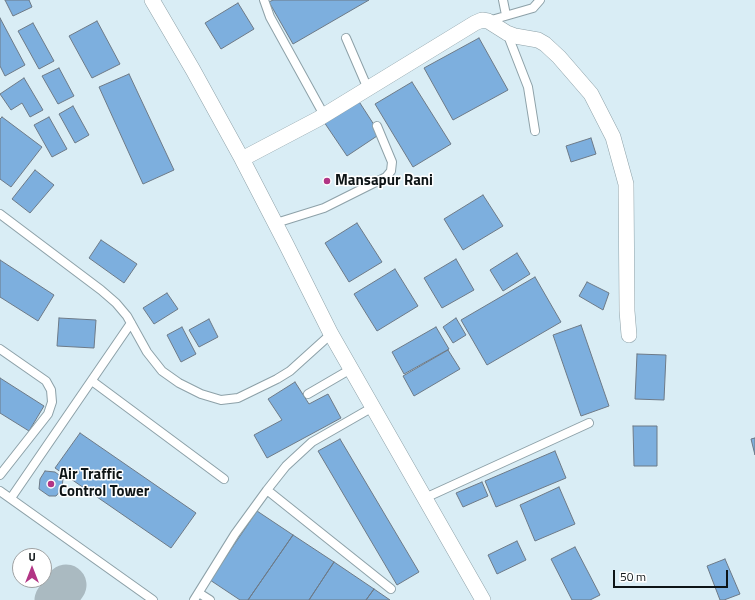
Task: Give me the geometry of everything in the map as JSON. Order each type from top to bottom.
[{"type":"street","points":[[152,0],[242,159],[276,223],[331,334],[484,600]]},
{"type":"street","points":[[242,159],[324,115],[482,20],[488,20],[507,33],[515,36],[538,40],[545,44],[559,57],[591,94],[612,136],[626,184],[626,288],[629,335]]},
{"type":"lane","points":[[264,0],[270,17],[324,115]]},
{"type":"lane","points":[[503,0],[506,15]]},
{"type":"lane","points":[[488,20],[532,8],[540,0]]},
{"type":"lane","points":[[507,33],[528,87],[535,131]]},
{"type":"lane","points":[[346,38],[368,89]]},
{"type":"lane","points":[[276,223],[324,208],[386,177],[391,171],[392,162],[377,126]]},
{"type":"lane","points":[[0,214],[116,303],[131,323],[148,352],[162,371],[179,383],[201,394],[221,400],[238,398],[290,371],[331,334]]},
{"type":"lane","points":[[11,498],[131,323]]},
{"type":"lane","points":[[0,348],[46,381],[51,390],[52,402],[48,414],[0,475]]},
{"type":"lane","points":[[308,394],[351,369]]},
{"type":"lane","points":[[92,381],[224,479]]},
{"type":"lane","points":[[194,600],[235,534],[286,466],[312,442],[373,408]]},
{"type":"lane","points":[[425,498],[589,423]]},
{"type":"lane","points":[[267,490],[391,589]]},
{"type":"lane","points":[[0,491],[153,600]]},
{"type":"lane","points":[[199,592],[210,600]]},
{"type":"building","points":[[5,0],[29,0],[32,7],[13,16]]},
{"type":"building","points":[[273,0],[369,0],[293,44],[269,2]]},
{"type":"building","points":[[238,3],[254,29],[221,49],[205,23]]},
{"type":"building","points":[[0,18],[25,65],[5,76],[0,66]]},
{"type":"building","points":[[97,21],[120,64],[92,78],[69,36]]},
{"type":"building","points":[[33,23],[54,61],[39,69],[18,31]]},
{"type":"building","points":[[479,38],[508,90],[453,120],[424,68]]},
{"type":"building","points":[[59,68],[74,96],[58,104],[42,76]]},
{"type":"building","points":[[129,74],[174,170],[143,184],[99,87]]},
{"type":"building","points":[[24,78],[43,110],[30,117],[22,103],[11,110],[0,94]]},
{"type":"building","points":[[412,82],[451,144],[413,167],[375,104]]},
{"type":"building","points":[[358,100],[380,134],[347,156],[324,122]]},
{"type":"building","points":[[73,106],[89,135],[75,143],[59,114]]},
{"type":"building","points":[[2,117],[42,147],[11,187],[0,179],[0,119]]},
{"type":"building","points":[[49,117],[67,149],[52,157],[34,125]]},
{"type":"building","points":[[591,138],[596,154],[571,162],[566,146]]},
{"type":"building","points":[[35,170],[54,185],[30,213],[12,199]]},
{"type":"building","points":[[483,195],[503,226],[463,250],[444,219]]},
{"type":"building","points":[[357,223],[382,262],[349,282],[325,243]]},
{"type":"building","points":[[101,240],[137,264],[124,283],[89,258]]},
{"type":"building","points":[[517,253],[530,274],[503,291],[490,270]]},
{"type":"building","points":[[456,259],[474,290],[442,308],[424,278]]},
{"type":"building","points":[[0,260],[54,295],[38,321],[0,297]]},
{"type":"building","points":[[395,269],[418,306],[377,331],[354,294]]},
{"type":"building","points":[[535,277],[561,322],[487,365],[461,320]]},
{"type":"building","points":[[587,282],[609,293],[603,310],[579,296]]},
{"type":"building","points":[[167,293],[178,309],[154,324],[143,308]]},
{"type":"building","points":[[59,318],[96,320],[94,348],[57,346]]},
{"type":"building","points":[[456,318],[466,335],[453,343],[443,327]]},
{"type":"building","points":[[209,319],[218,337],[199,347],[189,330]]},
{"type":"building","points":[[581,325],[609,406],[581,416],[553,335]]},
{"type":"building","points":[[182,327],[196,354],[181,362],[167,335]]},
{"type":"building","points":[[436,327],[449,349],[404,374],[392,352]]},
{"type":"building","points":[[448,350],[460,369],[414,396],[403,376]]},
{"type":"building","points":[[637,354],[666,355],[664,400],[635,399]]},
{"type":"building","points":[[0,378],[44,406],[29,431],[0,413]]},
{"type":"building","points":[[295,382],[309,404],[328,394],[341,418],[267,458],[254,435],[282,420],[268,399]]},
{"type":"building","points":[[633,426],[657,426],[657,466],[634,466]]},
{"type":"building","points":[[80,433],[196,513],[171,548],[55,468]]},
{"type":"building","points":[[755,438],[755,455],[751,439]]},
{"type":"building","points":[[340,439],[419,572],[397,585],[318,451]]},
{"type":"building","points":[[555,451],[566,478],[496,507],[485,481]]},
{"type":"building","name":"Air Traffic Control Tower","points":[[45,471],[55,472],[63,478],[62,489],[56,496],[49,496],[39,489],[40,479]]},
{"type":"building","points":[[482,482],[488,496],[463,507],[456,493]]},
{"type":"building","points":[[559,487],[575,524],[535,541],[520,505]]},
{"type":"building","points":[[257,511],[293,535],[248,600],[240,600],[210,580]]},
{"type":"building","points":[[293,535],[334,562],[309,600],[248,600]]},
{"type":"building","points":[[517,541],[526,560],[497,574],[488,555]]},
{"type":"building","points":[[575,547],[600,595],[590,600],[572,600],[551,559]]},
{"type":"building","points":[[725,559],[740,594],[720,600],[707,566]]},
{"type":"building","points":[[334,562],[374,589],[366,600],[309,600]]},
{"type":"building","points":[[374,589],[390,600],[366,600]]},
{"type":"taxiway","points":[[55,600],[66,585]]},
{"type":"place","name":"Mansapur Rani","points":[[327,181]]},
{"type":"place","name":"Air Traffic Control Tower","points":[[51,484]]}]
